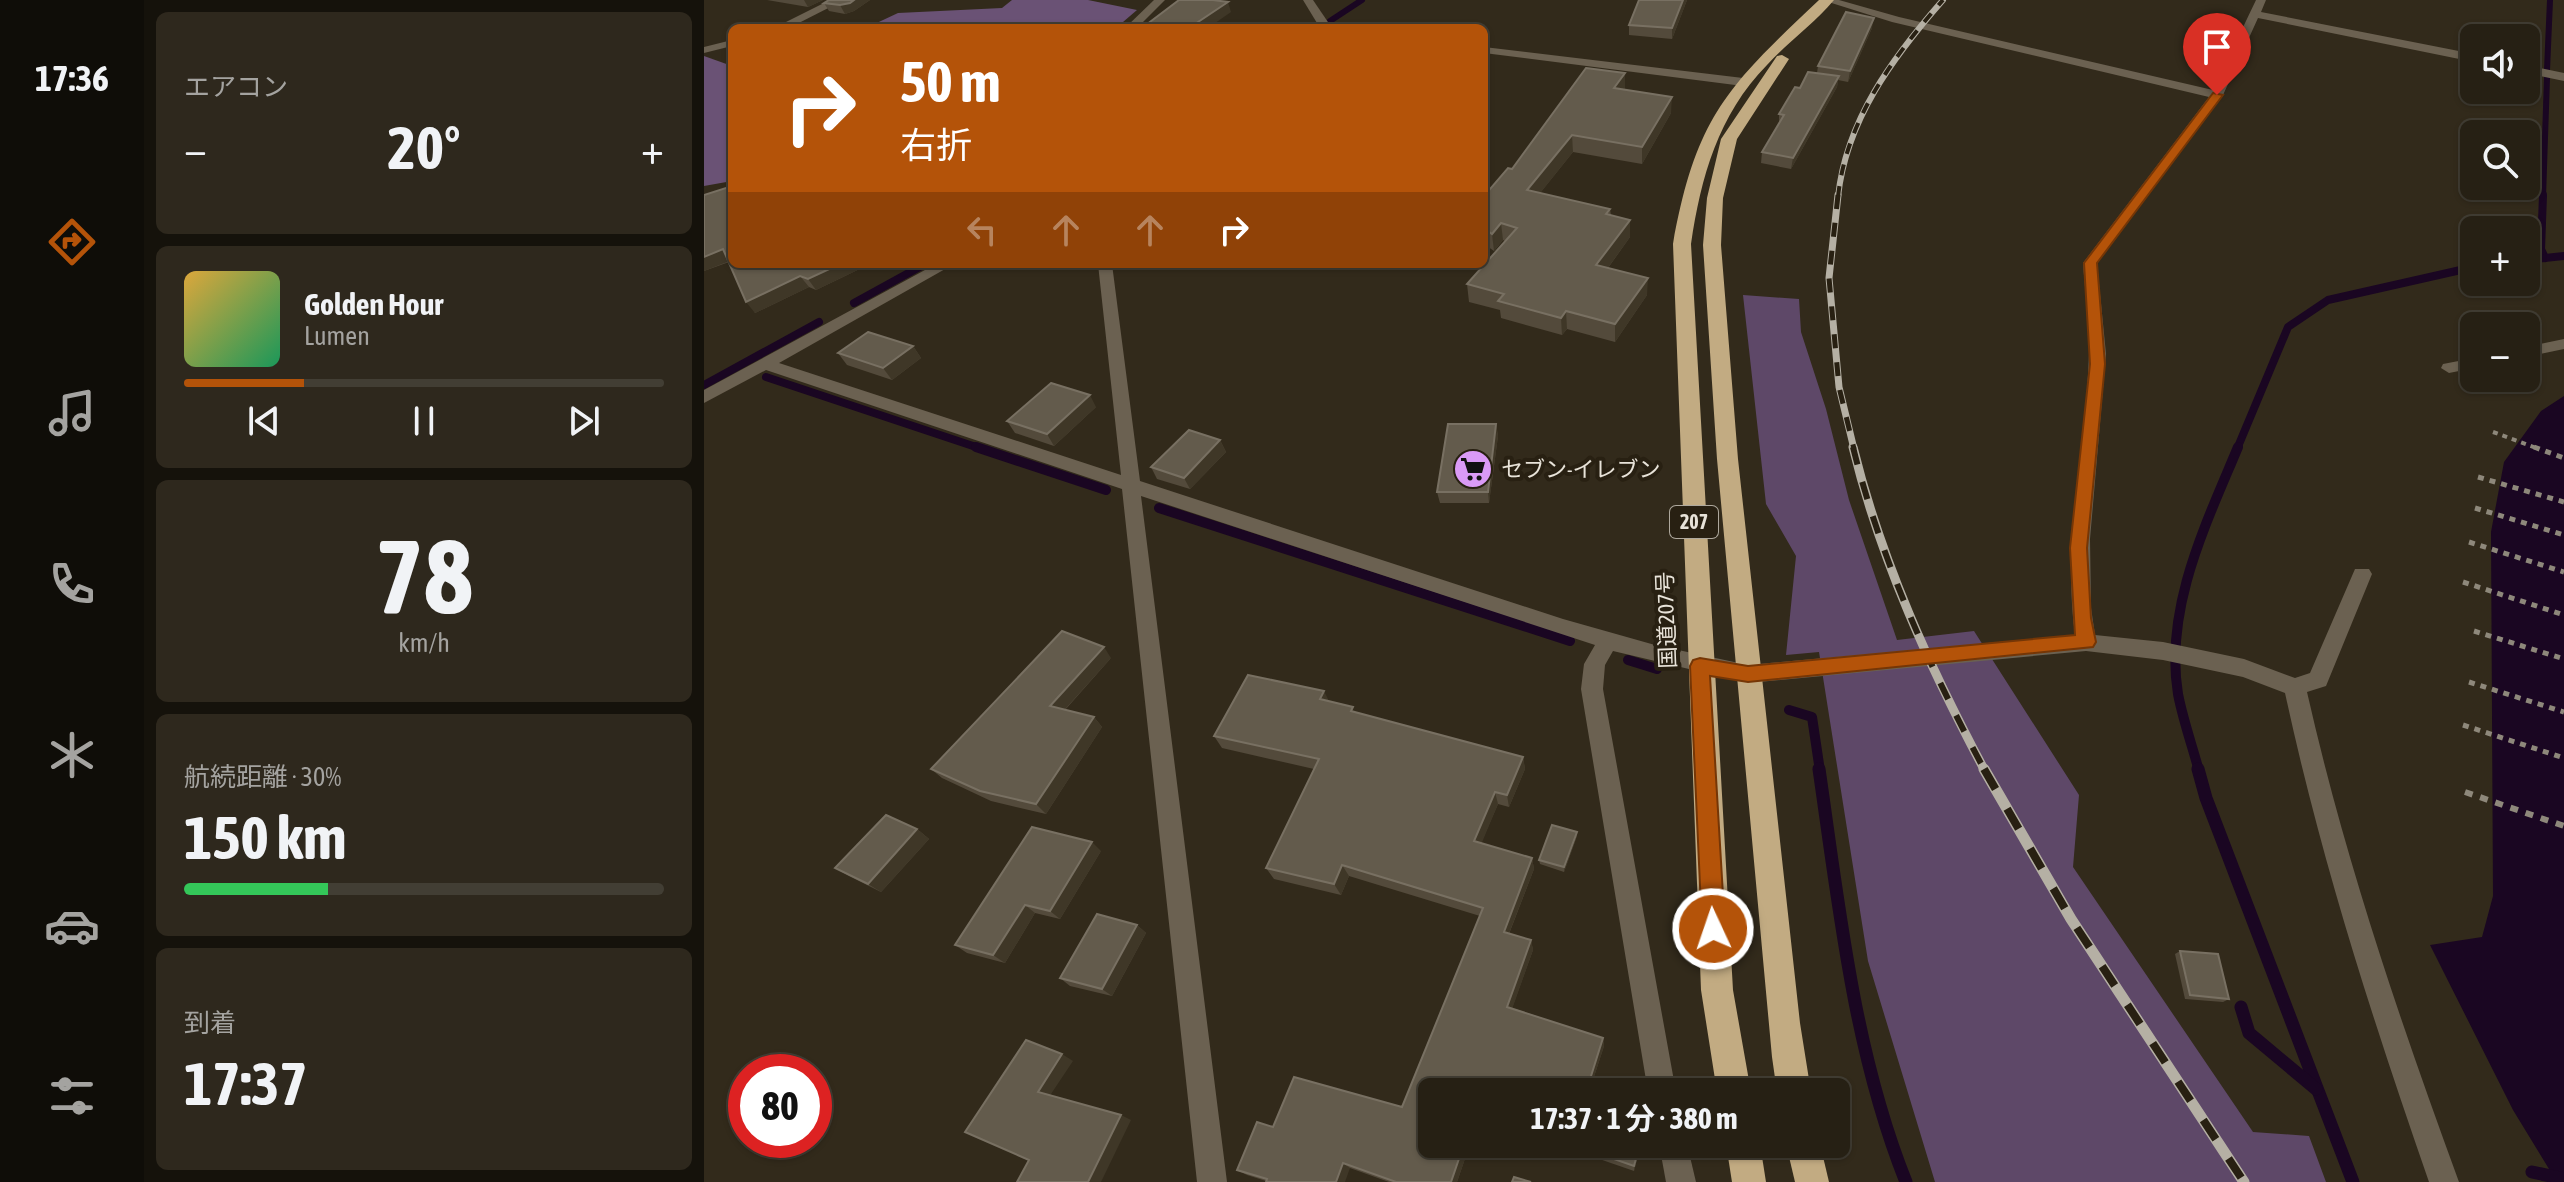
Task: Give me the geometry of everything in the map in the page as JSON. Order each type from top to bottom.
[{"type":"highway","name":"国道207号","points":[[1732,1078],[1717,990],[1682,244],[1688,201],[1699,161],[1717,120],[1743,82],[1827,0]]},
{"type":"highway","name":"207","points":[[1791,1078],[1785,1043],[1765,818],[1748,674],[1714,283],[1715,198],[1729,139],[1764,83],[1827,0]]},
{"type":"highway","points":[[1745,1158],[1749,1182]]},
{"type":"highway","points":[[1806,1158],[1812,1182]]},
{"type":"street","points":[[788,24],[839,0]]},
{"type":"street","points":[[1135,24],[1160,0]]},
{"type":"street","points":[[1308,0],[1323,24]]},
{"type":"street","points":[[1827,0],[1896,20],[2217,95]]},
{"type":"street","points":[[2086,642],[2081,618],[2079,548],[2098,364],[2090,263],[2217,95],[2258,7],[2460,55]]},
{"type":"street","points":[[704,50],[728,44]]},
{"type":"street","points":[[1488,50],[1743,82]]},
{"type":"street","points":[[2540,72],[2564,77]]},
{"type":"street","points":[[704,397],[940,268]]},
{"type":"street","points":[[1105,268],[1212,1182]]},
{"type":"street","points":[[2540,349],[2564,344]]},
{"type":"street","points":[[765,364],[1608,641],[1700,666],[1748,674],[2086,642],[2193,657],[2244,668],[2295,687],[2318,680],[2362,574]]},
{"type":"street","points":[[2449,368],[2460,366]]},
{"type":"street","points":[[1608,641],[1595,664],[1592,689],[1660,1078]]},
{"type":"street","points":[[2295,687],[2316,787],[2385,1019],[2444,1182]]},
{"type":"street","points":[[1676,1158],[1681,1182]]},
{"type":"path","points":[[2493,432],[2564,458]]},
{"type":"path","points":[[2478,477],[2564,502]]},
{"type":"path","points":[[2475,508],[2564,535]]},
{"type":"path","points":[[2469,542],[2564,572]]},
{"type":"path","points":[[2463,582],[2564,615]]},
{"type":"path","points":[[2474,631],[2564,659]]},
{"type":"path","points":[[2469,682],[2564,712]]},
{"type":"path","points":[[2463,725],[2564,758]]},
{"type":"path","points":[[2465,792],[2564,826]]},
{"type":"shaded area","points":[[1012,0],[1088,0],[1137,10],[1121,24],[875,24],[898,13],[1002,8]]},
{"type":"shaded area","points":[[704,56],[728,65],[728,182],[704,186]]},
{"type":"shaded area","points":[[1743,295],[1799,299],[1801,332],[1826,409],[1849,500],[1897,640],[1974,631],[2079,795],[2073,867],[2253,1132],[2309,1136],[2326,1182],[1935,1182],[1868,961],[1819,652],[1786,655],[1796,556],[1766,504]]},
{"type":"shaded area","points":[[2564,396],[2564,1182],[2557,1182],[2513,1110],[2430,945],[2482,937],[2493,896],[2491,532],[2504,462],[2541,411]]},
{"type":"building","points":[[829,0],[854,0],[840,5],[824,3]]},
{"type":"building","points":[[1179,0],[1228,2],[1195,24],[1147,24]]},
{"type":"building","points":[[1639,0],[1683,0],[1672,28],[1629,25]]},
{"type":"building","points":[[1846,12],[1874,18],[1850,71],[1818,66]]},
{"type":"building","points":[[1586,68],[1625,73],[1614,88],[1672,97],[1642,147],[1572,135],[1527,190],[1610,209],[1606,214],[1630,220],[1596,265],[1648,278],[1615,324],[1566,311],[1561,318],[1498,301],[1504,294],[1467,284],[1481,268],[1488,268],[1488,260],[1517,228],[1501,223],[1492,234],[1488,231],[1488,191],[1508,168],[1512,169]]},
{"type":"building","points":[[1808,72],[1839,76],[1793,158],[1762,152],[1784,115],[1779,114],[1795,87],[1800,88]]},
{"type":"building","points":[[728,187],[728,261],[723,249],[704,257],[704,195]]},
{"type":"building","points":[[731,268],[831,268],[808,279],[800,276],[746,302]]},
{"type":"building","points":[[868,332],[913,346],[883,368],[838,353]]},
{"type":"building","points":[[1051,383],[1090,395],[1047,434],[1007,421]]},
{"type":"building","points":[[1448,424],[1496,424],[1488,492],[1437,492]]},
{"type":"building","points":[[1189,430],[1220,440],[1184,478],[1151,467]]},
{"type":"building","points":[[1062,631],[1104,647],[1050,706],[1094,717],[1036,804],[980,791],[931,769]]},
{"type":"building","points":[[1248,675],[1324,691],[1320,699],[1353,707],[1351,711],[1523,757],[1507,795],[1495,792],[1474,841],[1532,858],[1504,932],[1531,940],[1507,1007],[1603,1038],[1590,1078],[1418,1078],[1418,1158],[1459,1158],[1451,1182],[1396,1182],[1343,1163],[1336,1182],[1266,1182],[1267,1179],[1237,1170],[1257,1122],[1273,1127],[1294,1077],[1402,1107],[1483,908],[1342,865],[1334,884],[1266,868],[1319,759],[1214,736]]},
{"type":"building","points":[[886,815],[917,829],[868,884],[835,868]]},
{"type":"building","points":[[1552,825],[1577,832],[1564,867],[1539,860]]},
{"type":"building","points":[[1032,827],[1092,842],[1050,911],[1025,905],[993,955],[955,945]]},
{"type":"building","points":[[1097,914],[1137,925],[1102,989],[1060,978]]},
{"type":"building","points":[[2180,951],[2218,954],[2229,999],[2190,995]]},
{"type":"building","points":[[1026,1040],[1062,1054],[1038,1092],[1121,1115],[1088,1182],[1017,1182],[1029,1160],[965,1132]]},
{"type":"building","points":[[1611,1158],[1636,1158],[1634,1166]]},
{"type":"building","points":[[1514,1177],[1531,1182],[1512,1182]]},
{"type":"waterway","points":[[1330,21],[1362,0]]},
{"type":"waterway","points":[[2547,70],[2550,0]]},
{"type":"waterway","points":[[2543,197],[2547,78]]},
{"type":"waterway","points":[[2543,195],[2541,249],[2545,258]]},
{"type":"waterway","points":[[2545,258],[2564,256]]},
{"type":"waterway","points":[[2540,259],[2545,258]]},
{"type":"waterway","points":[[854,303],[918,268]]},
{"type":"waterway","points":[[2237,449],[2288,327],[2328,300],[2460,270]]},
{"type":"waterway","points":[[704,385],[819,322]]},
{"type":"waterway","points":[[766,377],[976,447]]},
{"type":"waterway","points":[[976,447],[1106,490]]},
{"type":"waterway","points":[[976,447],[982,449]]},
{"type":"waterway","points":[[2199,771],[2178,694],[2175,662],[2177,630],[2182,598],[2201,536],[2238,447]]},
{"type":"waterway","points":[[1159,508],[1570,641]]},
{"type":"waterway","points":[[1628,660],[1657,669]]},
{"type":"waterway","points":[[1789,710],[1812,717],[1820,771]]},
{"type":"waterway","points":[[1819,769],[1850,978],[1861,1031],[1888,1133],[1906,1182]]},
{"type":"waterway","points":[[2198,769],[2206,798],[2353,1182]]},
{"type":"waterway","points":[[2241,1007],[2249,1033],[2316,1089]]},
{"type":"waterway","points":[[2532,1172],[2564,1179]]},
{"type":"railway","points":[[1838,197],[1851,142],[1875,91],[1907,44],[1943,0]]},
{"type":"railway","points":[[1838,195],[1829,278],[1839,387],[1854,449]]},
{"type":"railway","points":[[1853,447],[1878,531],[1909,613],[1985,771]]},
{"type":"railway","points":[[1984,769],[2071,919],[2244,1182]]},
{"type":"place","name":"セブン-イレブン","points":[[1473,469]]},
{"type":"route","points":[[1713,929],[1700,666],[1748,674],[2086,642],[2081,618],[2079,548],[2098,364],[2090,263],[2217,95]]}]
